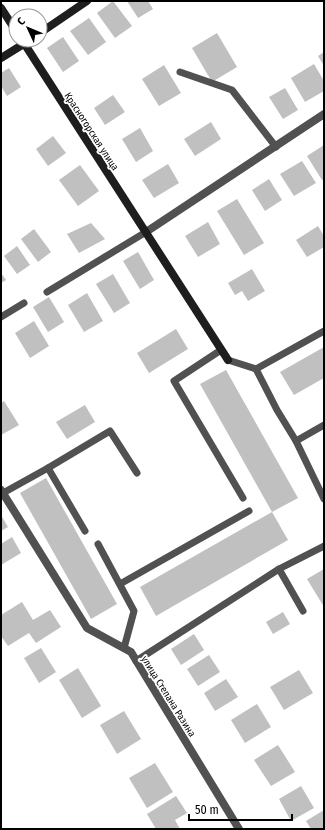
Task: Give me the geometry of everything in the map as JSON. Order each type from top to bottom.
[{"type":"street","points":[[48,28],[87,1]]},
{"type":"street","points":[[1,8],[8,19]]},
{"type":"street","points":[[1,58],[16,48]]},
{"type":"street","name":"Красногорская улица","points":[[30,48],[228,360]]},
{"type":"street","points":[[146,232],[324,114]]},
{"type":"street","name":"улица Степана Разина","points":[[2,492],[87,628],[131,652],[239,829]]},
{"type":"lane","points":[[180,72],[232,90],[276,147]]},
{"type":"lane","points":[[47,292],[146,232]]},
{"type":"lane","points":[[1,317],[24,303]]},
{"type":"lane","points":[[256,369],[324,331]]},
{"type":"lane","points":[[221,350],[174,381],[243,498]]},
{"type":"lane","points":[[228,360],[256,369],[277,410],[296,441],[324,499]]},
{"type":"lane","points":[[296,441],[324,425]]},
{"type":"lane","points":[[2,492],[48,468],[110,431],[137,473]]},
{"type":"lane","points":[[48,468],[85,531]]},
{"type":"lane","points":[[120,584],[249,511]]},
{"type":"lane","points":[[98,544],[134,611],[124,648]]},
{"type":"lane","points":[[136,661],[279,569],[324,546]]},
{"type":"lane","points":[[279,569],[303,610]]},
{"type":"building","points":[[113,1],[132,26],[115,38],[97,13]]},
{"type":"building","points":[[127,1],[148,1],[153,9],[138,18]]},
{"type":"building","points":[[89,18],[106,42],[88,55],[70,31]]},
{"type":"building","points":[[217,33],[237,67],[212,82],[192,48]]},
{"type":"building","points":[[63,37],[79,61],[63,72],[47,48]]},
{"type":"building","points":[[324,52],[324,66],[318,56]]},
{"type":"building","points":[[314,64],[324,81],[324,91],[305,102],[291,78]]},
{"type":"building","points":[[164,65],[181,93],[159,106],[142,79]]},
{"type":"building","points":[[9,68],[21,87],[7,96],[1,86],[1,73]]},
{"type":"building","points":[[285,88],[298,110],[283,119],[269,97]]},
{"type":"building","points":[[113,95],[125,112],[105,125],[94,108]]},
{"type":"building","points":[[211,122],[221,139],[195,156],[184,139]]},
{"type":"building","points":[[140,128],[153,151],[136,162],[122,139]]},
{"type":"building","points":[[53,136],[66,153],[48,166],[36,149]]},
{"type":"building","points":[[324,145],[324,179],[322,180],[307,156]]},
{"type":"building","points":[[302,161],[316,183],[294,196],[280,174]]},
{"type":"building","points":[[168,164],[179,183],[154,198],[142,180]]},
{"type":"building","points":[[80,165],[99,191],[78,206],[59,180]]},
{"type":"building","points":[[269,179],[282,200],[265,211],[252,190]]},
{"type":"building","points":[[237,199],[264,243],[244,255],[217,211]]},
{"type":"building","points":[[208,222],[220,244],[198,257],[185,236]]},
{"type":"building","points":[[91,223],[105,239],[79,253],[67,234]]},
{"type":"building","points":[[318,226],[324,236],[324,247],[307,257],[296,240]]},
{"type":"building","points":[[34,229],[51,252],[38,262],[21,239]]},
{"type":"building","points":[[17,246],[30,265],[17,274],[4,256]]},
{"type":"building","points":[[138,252],[154,280],[140,289],[123,261]]},
{"type":"building","points":[[252,269],[265,291],[248,301],[242,291],[235,295],[228,283]]},
{"type":"building","points":[[1,273],[6,280],[1,283]]},
{"type":"building","points":[[113,274],[130,303],[114,313],[96,284]]},
{"type":"building","points":[[87,293],[103,321],[84,332],[68,305]]},
{"type":"building","points":[[49,297],[64,322],[48,332],[33,307]]},
{"type":"building","points":[[34,321],[49,346],[30,358],[15,333]]},
{"type":"building","points":[[176,329],[188,349],[149,373],[137,353]]},
{"type":"building","points":[[324,347],[324,378],[294,395],[280,372]]},
{"type":"building","points":[[226,370],[298,498],[272,512],[200,384]]},
{"type":"building","points":[[4,401],[19,425],[1,435],[1,403]]},
{"type":"building","points":[[85,405],[95,422],[67,439],[56,422]]},
{"type":"building","points":[[46,478],[117,604],[91,619],[20,493]]},
{"type":"building","points":[[272,512],[288,540],[156,616],[140,587]]},
{"type":"building","points":[[1,515],[8,527],[1,531]]},
{"type":"building","points":[[12,537],[21,553],[1,565],[1,544]]},
{"type":"building","points":[[324,569],[324,607],[307,579]]},
{"type":"building","points":[[22,602],[33,620],[50,610],[61,627],[36,643],[29,633],[8,646],[1,636],[1,615]]},
{"type":"building","points":[[283,612],[290,624],[273,634],[266,622]]},
{"type":"building","points":[[194,634],[204,650],[181,665],[171,649]]},
{"type":"building","points":[[41,648],[56,672],[39,683],[24,658]]},
{"type":"building","points":[[209,655],[220,672],[198,686],[187,669]]},
{"type":"building","points":[[78,668],[101,706],[82,718],[59,680]]},
{"type":"building","points":[[299,670],[313,693],[284,710],[270,687]]},
{"type":"building","points":[[226,679],[238,697],[215,711],[204,693]]},
{"type":"building","points":[[257,704],[271,727],[245,743],[231,720]]},
{"type":"building","points":[[124,711],[141,739],[117,754],[100,725]]},
{"type":"building","points":[[278,745],[295,772],[271,786],[254,760]]},
{"type":"building","points":[[155,763],[173,792],[147,808],[129,778]]},
{"type":"building","points":[[301,786],[314,808],[291,821],[279,799]]},
{"type":"building","points":[[176,796],[187,813],[175,820],[180,829],[156,829],[147,814]]},
{"type":"building","points":[[324,810],[324,829],[311,829],[306,821]]}]
